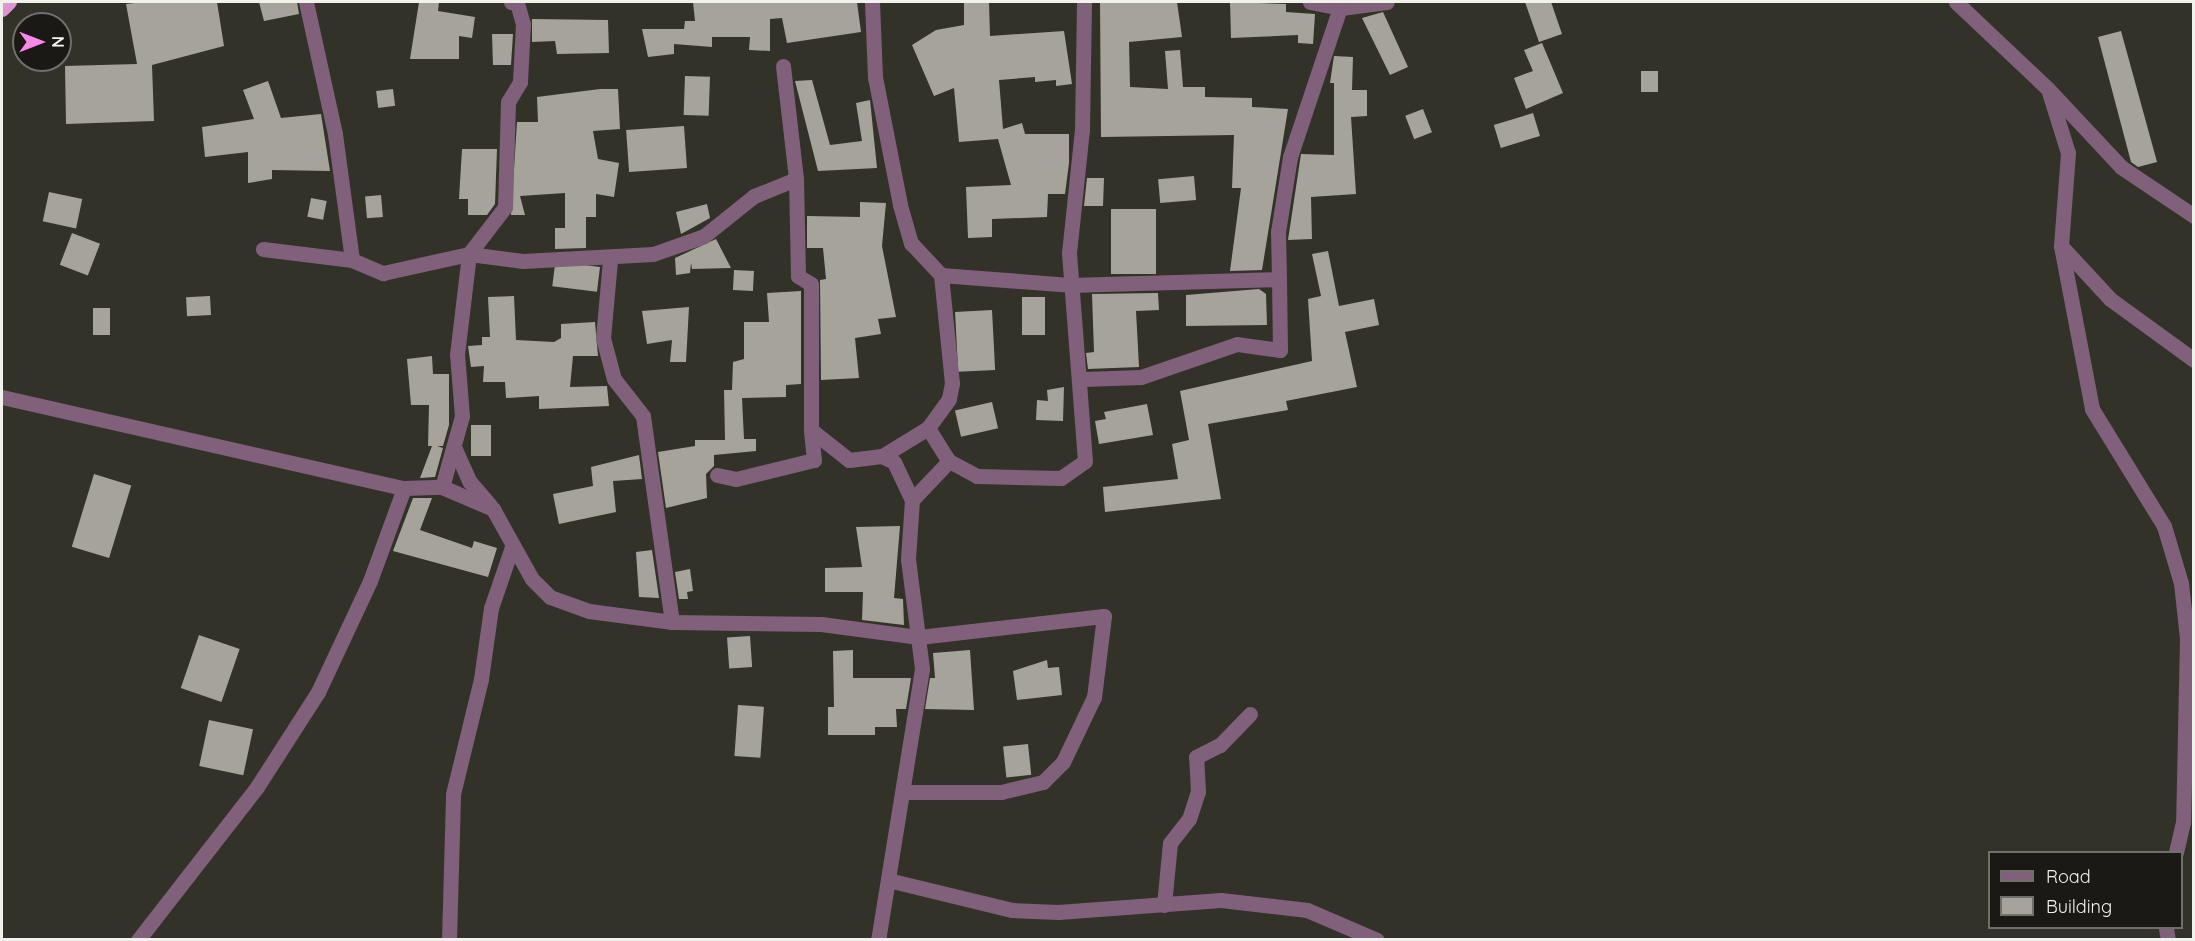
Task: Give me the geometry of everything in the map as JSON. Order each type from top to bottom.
[{"type":"highway","points":[[2,9],[9,2]]},
{"type":"street","points":[[306,2],[335,134],[352,260]]},
{"type":"street","points":[[442,487],[455,449],[463,395],[457,354],[468,254],[505,207],[508,102],[520,82],[523,24],[517,3],[511,2]]},
{"type":"street","points":[[811,430],[849,460],[882,456],[928,428],[949,399],[952,383],[941,276],[911,243],[900,205],[875,77],[872,2]]},
{"type":"street","points":[[928,428],[949,462],[977,476],[1061,478],[1085,461],[1083,379],[1070,285],[1082,130],[1084,2]]},
{"type":"street","points":[[1310,2],[1341,5],[1386,2]]},
{"type":"street","points":[[1956,2],[2048,89],[2121,167],[2193,216]]},
{"type":"street","points":[[1083,379],[1141,377],[1237,344],[1280,350],[1278,232],[1290,157],[1341,5]]},
{"type":"street","points":[[717,475],[736,479],[814,460],[811,430],[813,328],[811,284],[798,276],[796,179],[783,66]]},
{"type":"street","points":[[2048,89],[2068,153],[2061,246],[2092,409],[2164,526],[2181,583],[2187,638],[2183,822],[2176,851]]},
{"type":"street","points":[[262,249],[352,260],[383,273],[468,254],[523,261],[610,260],[652,254],[704,236],[754,196],[796,179]]},
{"type":"street","points":[[2061,246],[2110,299],[2193,360]]},
{"type":"street","points":[[610,260],[603,338],[614,379],[643,416],[672,622]]},
{"type":"street","points":[[941,276],[1070,285],[1279,279]]},
{"type":"street","points":[[2,397],[404,488],[442,487],[493,509]]},
{"type":"street","points":[[455,449],[470,482],[493,509],[512,547],[550,597],[589,611],[672,622],[821,624],[919,637],[1104,616],[1094,697],[1063,762],[1043,782],[1001,792],[905,792]]},
{"type":"street","points":[[878,939],[905,792],[922,669],[908,559],[912,500],[904,474],[882,456]]},
{"type":"street","points":[[912,500],[949,462]]},
{"type":"street","points":[[138,939],[257,787],[318,692],[370,580],[404,488]]},
{"type":"street","points":[[449,939],[453,794],[482,679],[491,608],[512,547]]},
{"type":"street","points":[[1164,905],[1170,843],[1189,819],[1198,792],[1196,758],[1220,745],[1250,714]]},
{"type":"street","points":[[888,880],[1012,910],[1164,905],[1221,900],[1306,910],[1377,939]]},
{"type":"building","points":[[217,2],[224,46],[152,65],[154,121],[66,124],[65,72],[72,72],[72,66],[137,64],[126,4]]},
{"type":"building","points":[[259,2],[297,2],[299,14],[264,21]]},
{"type":"building","points":[[419,2],[439,2],[438,11],[475,17],[472,38],[459,36],[459,59],[410,59]]},
{"type":"building","points":[[693,2],[857,2],[861,32],[787,43],[782,18],[770,19],[770,51],[749,50],[750,37],[712,37],[712,47],[674,44],[674,54],[648,57],[642,29],[684,29],[685,21],[695,21]]},
{"type":"building","points":[[964,2],[989,2],[990,36],[1064,31],[1072,84],[1056,86],[1056,80],[1035,82],[1035,77],[999,80],[1003,129],[1022,123],[1025,134],[1069,134],[1069,163],[1065,194],[1048,194],[1047,217],[992,219],[992,237],[968,238],[966,187],[1011,185],[998,139],[959,142],[954,88],[934,96],[912,45],[936,30],[964,25]]},
{"type":"building","points":[[1100,2],[1177,2],[1182,37],[1129,42],[1130,87],[1168,89],[1165,51],[1180,50],[1183,87],[1205,87],[1205,97],[1252,98],[1252,107],[1288,109],[1262,270],[1230,271],[1241,188],[1232,188],[1234,135],[1101,137]]},
{"type":"building","points":[[1230,2],[1286,4],[1286,12],[1315,14],[1313,44],[1298,43],[1298,35],[1231,38]]},
{"type":"building","points":[[1525,2],[1551,2],[1562,34],[1539,42]]},
{"type":"building","points":[[1383,12],[1408,67],[1390,75],[1362,18]]},
{"type":"building","points":[[532,19],[608,20],[609,53],[557,54],[555,41],[532,42]]},
{"type":"building","points":[[2121,31],[2157,162],[2138,167],[2131,162],[2098,37]]},
{"type":"building","points":[[492,34],[513,34],[511,65],[493,65]]},
{"type":"building","points":[[1542,43],[1563,93],[1526,109],[1514,78],[1533,71],[1524,50]]},
{"type":"building","points":[[1334,56],[1353,57],[1352,90],[1367,90],[1367,116],[1351,117],[1356,194],[1311,197],[1312,239],[1288,240],[1301,154],[1334,155],[1334,83],[1330,83]]},
{"type":"building","points":[[1641,71],[1658,71],[1658,92],[1641,92]]},
{"type":"building","points":[[685,76],[710,77],[709,116],[684,115]]},
{"type":"building","points":[[812,80],[830,145],[862,141],[856,103],[870,100],[877,168],[818,171],[795,81]]},
{"type":"building","points":[[268,81],[281,118],[321,114],[330,171],[272,170],[272,179],[248,183],[248,152],[205,157],[202,127],[254,119],[243,90]]},
{"type":"building","points":[[393,89],[395,106],[378,108],[376,91]]},
{"type":"building","points":[[618,89],[620,129],[593,131],[598,159],[619,163],[614,197],[596,194],[596,217],[586,217],[586,248],[555,249],[555,228],[565,228],[565,193],[520,196],[525,215],[511,215],[517,122],[538,122],[537,97]]},
{"type":"building","points":[[1423,109],[1432,132],[1414,139],[1405,116]]},
{"type":"building","points":[[1533,113],[1540,136],[1501,148],[1494,125]]},
{"type":"building","points":[[684,126],[687,168],[629,172],[626,130]]},
{"type":"building","points":[[462,149],[497,149],[495,204],[487,215],[468,215],[468,199],[459,199]]},
{"type":"building","points":[[1194,176],[1196,200],[1160,203],[1158,179]]},
{"type":"building","points":[[1087,178],[1104,178],[1103,206],[1084,206]]},
{"type":"building","points":[[49,192],[82,199],[76,228],[43,221]]},
{"type":"building","points":[[381,195],[383,217],[367,218],[365,196]]},
{"type":"building","points":[[311,198],[327,201],[323,220],[307,217]]},
{"type":"building","points":[[860,202],[886,203],[882,246],[896,317],[878,319],[881,334],[855,338],[859,378],[821,380],[820,280],[826,279],[823,248],[807,248],[807,216],[860,217]]},
{"type":"building","points":[[707,204],[710,218],[681,234],[676,212]]},
{"type":"building","points":[[1111,209],[1156,209],[1156,274],[1111,274]]},
{"type":"building","points":[[72,233],[100,244],[88,275],[60,265]]},
{"type":"building","points":[[716,239],[731,268],[692,269],[691,263],[690,273],[676,275],[675,258]]},
{"type":"building","points":[[1328,251],[1339,306],[1374,299],[1379,325],[1345,332],[1357,387],[1286,401],[1288,410],[1208,424],[1221,499],[1105,512],[1103,487],[1178,479],[1172,444],[1189,440],[1180,391],[1312,361],[1308,299],[1321,296],[1312,254]]},
{"type":"building","points":[[555,262],[600,267],[597,292],[552,286]]},
{"type":"building","points":[[734,270],[754,271],[753,291],[733,290]]},
{"type":"building","points":[[1259,289],[1266,294],[1267,325],[1186,326],[1186,295]]},
{"type":"building","points":[[801,291],[801,384],[786,385],[786,397],[742,398],[744,439],[756,439],[756,451],[714,455],[714,466],[706,474],[707,498],[666,508],[658,452],[695,446],[695,440],[725,440],[724,390],[732,390],[733,362],[744,359],[744,322],[769,322],[767,293]]},
{"type":"building","points":[[1158,293],[1159,310],[1136,311],[1139,367],[1088,369],[1086,353],[1094,352],[1092,294]]},
{"type":"building","points":[[210,296],[211,315],[187,316],[186,297]]},
{"type":"building","points":[[514,296],[516,340],[554,342],[561,338],[561,324],[595,322],[598,356],[573,356],[570,387],[607,386],[609,406],[539,409],[539,396],[506,398],[505,382],[483,382],[484,366],[471,367],[468,346],[482,345],[482,337],[490,337],[488,297]]},
{"type":"building","points":[[1022,297],[1045,297],[1045,335],[1022,335]]},
{"type":"building","points":[[689,307],[686,362],[670,362],[672,340],[647,344],[642,311]]},
{"type":"building","points":[[93,308],[110,308],[110,335],[93,335]]},
{"type":"building","points":[[992,310],[995,370],[958,372],[955,312]]},
{"type":"building","points":[[432,356],[433,374],[449,374],[449,425],[443,446],[437,446],[443,448],[435,477],[420,478],[432,446],[428,446],[429,405],[411,405],[407,359]]},
{"type":"building","points":[[1064,387],[1063,421],[1036,420],[1037,400],[1048,401],[1047,390]]},
{"type":"building","points":[[992,402],[998,428],[961,437],[955,411]]},
{"type":"building","points":[[1147,404],[1153,435],[1099,444],[1095,421],[1106,419],[1104,412]]},
{"type":"building","points":[[471,425],[491,425],[491,456],[471,456]]},
{"type":"building","points":[[639,455],[642,479],[613,481],[616,512],[559,524],[553,494],[593,486],[591,467]]},
{"type":"building","points":[[94,474],[131,485],[109,558],[72,547]]},
{"type":"building","points":[[413,498],[432,498],[420,530],[472,548],[474,541],[497,548],[488,577],[393,551]]},
{"type":"building","points":[[900,526],[894,598],[903,599],[904,625],[862,620],[863,592],[825,592],[825,568],[862,567],[856,527]]},
{"type":"building","points":[[652,550],[659,598],[639,597],[636,552]]},
{"type":"building","points":[[690,569],[693,591],[687,592],[688,599],[679,599],[675,572]]},
{"type":"building","points":[[199,635],[240,649],[221,702],[181,688]]},
{"type":"building","points":[[750,636],[752,667],[729,669],[727,638]]},
{"type":"building","points":[[853,650],[853,678],[911,678],[906,709],[896,709],[897,727],[875,727],[875,735],[828,735],[828,707],[834,707],[833,651]]},
{"type":"building","points":[[970,650],[974,710],[925,709],[930,678],[935,678],[933,653]]},
{"type":"building","points":[[1047,660],[1048,668],[1059,667],[1062,695],[1017,700],[1013,671]]},
{"type":"building","points":[[738,705],[764,707],[760,758],[734,756]]},
{"type":"building","points":[[209,720],[253,729],[243,775],[199,766]]},
{"type":"building","points":[[1028,744],[1031,775],[1006,777],[1003,747]]}]
